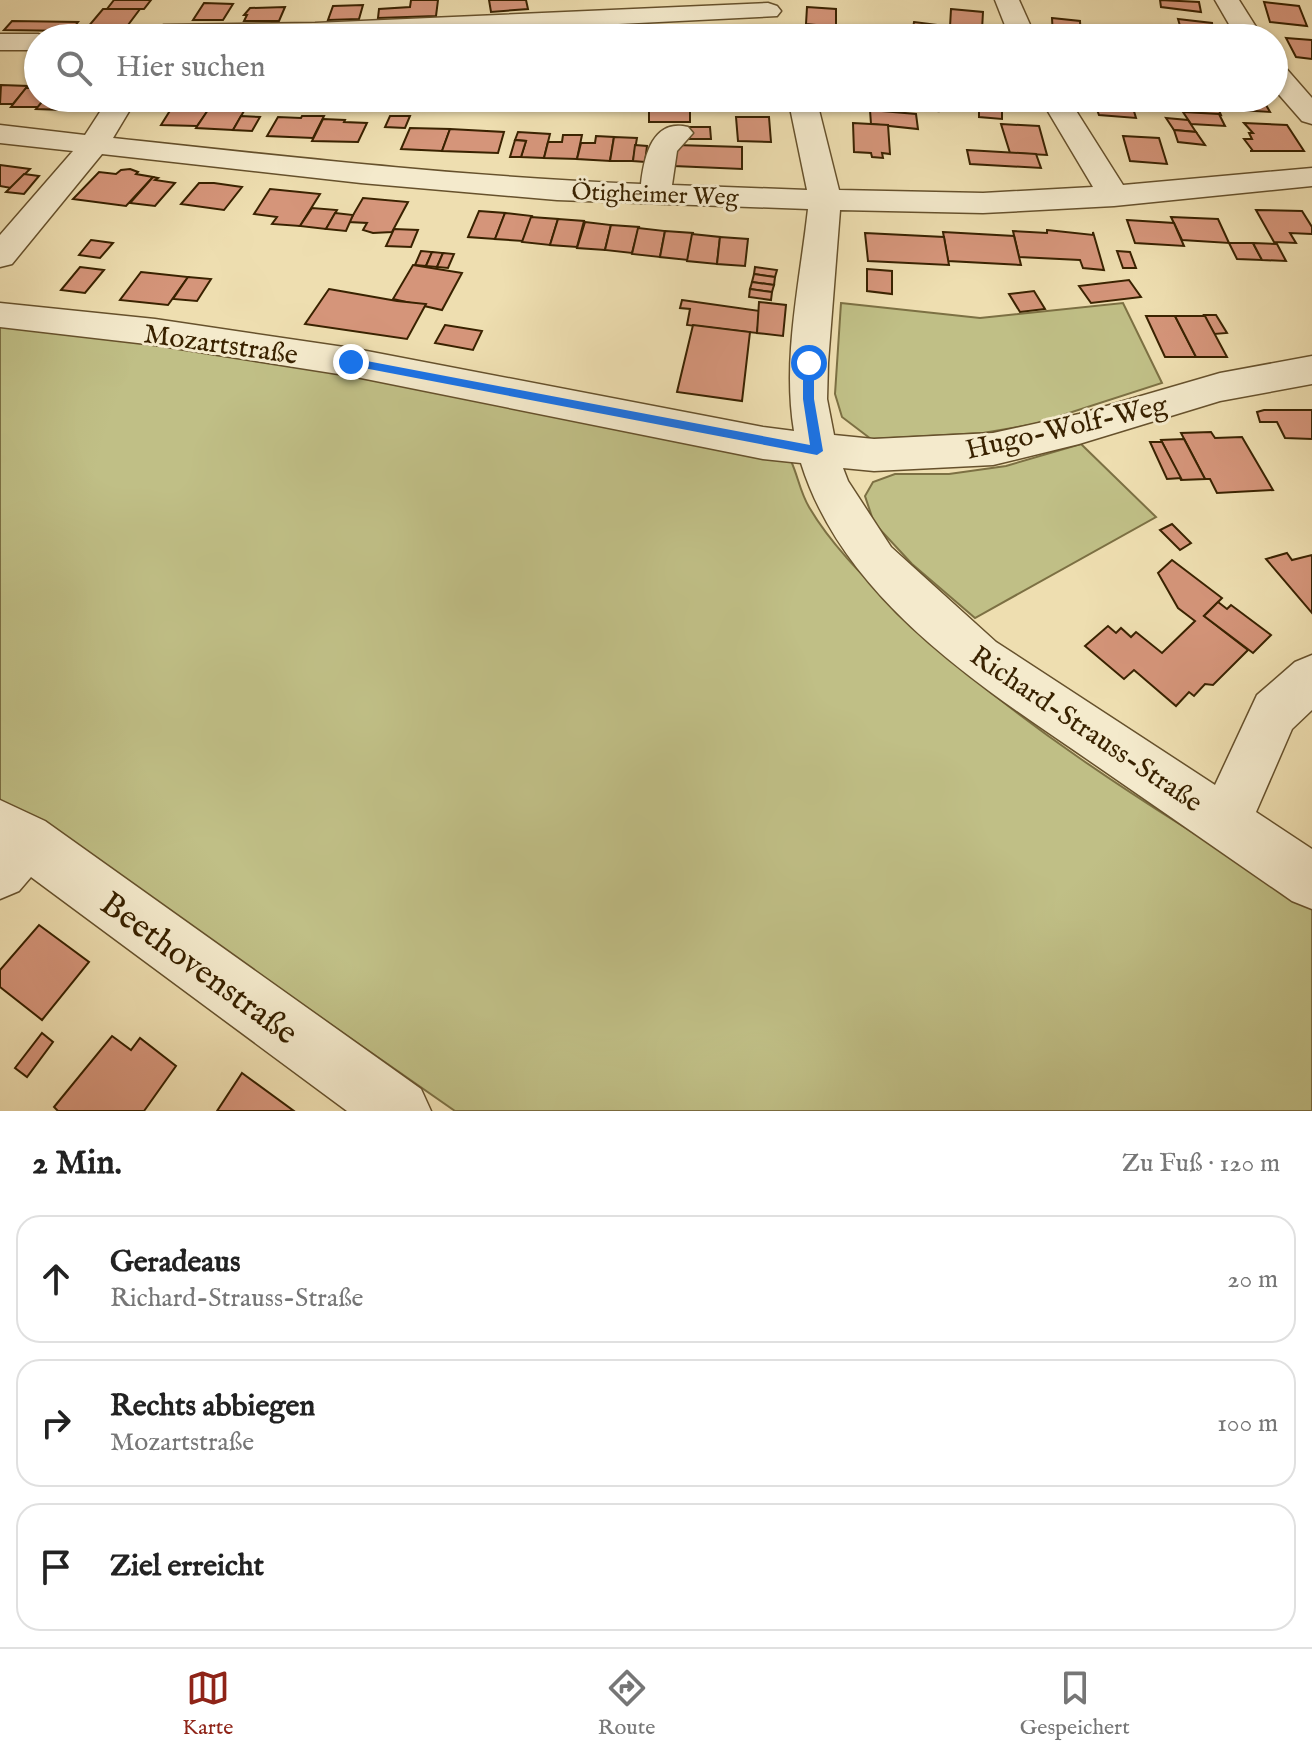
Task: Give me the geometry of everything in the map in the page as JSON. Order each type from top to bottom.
[{"type":"street","points":[[1007,0],[1017,24]]},
{"type":"street","points":[[1227,0],[1242,24]]},
{"type":"street","points":[[454,24],[618,8],[768,6]]},
{"type":"street","points":[[0,42],[24,42]]},
{"type":"street","points":[[1288,88],[1312,115]]},
{"type":"street","points":[[0,256],[93,146],[114,112]]},
{"type":"street","name":"Richard-Strauss-Straße","points":[[805,112],[825,200],[808,399],[817,451],[829,487],[875,560],[979,658],[1312,881]]},
{"type":"street","points":[[1063,112],[1114,196]]},
{"type":"street","points":[[656,194],[661,149],[667,139],[678,133]]},
{"type":"street","name":"Ötigheimer Weg","points":[[0,134],[361,174],[557,190],[825,200],[983,203],[1114,196],[1312,177]]},
{"type":"street","name":"Mozartstraße","points":[[0,315],[155,332],[351,362],[817,451]]},
{"type":"street","name":"Hugo-Wolf-Weg","points":[[817,451],[874,455],[993,449],[1079,429],[1220,387],[1312,370]]},
{"type":"street","points":[[1225,822],[1274,712],[1312,678]]},
{"type":"street","name":"Beethovenstraße","points":[[9,846],[389,1108]]},
{"type":"shaded area","points":[[841,303],[980,318],[1123,303],[1162,383],[1035,424],[983,433],[871,439],[842,417],[835,394]]},
{"type":"shaded area","points":[[0,323],[346,371],[791,461],[806,501],[847,558],[891,604],[987,690],[1092,767],[1312,906],[1312,1111],[455,1111],[43,824],[0,803]]},
{"type":"shaded area","points":[[1081,444],[1156,517],[975,618],[912,564],[874,523],[865,496],[873,482],[895,474],[949,474],[1006,466]]},
{"type":"building","points":[[114,0],[151,0],[144,9],[107,9]]},
{"type":"building","points":[[411,0],[438,0],[436,16],[378,18],[379,9],[410,7]]},
{"type":"building","points":[[489,0],[526,0],[528,9],[491,12]]},
{"type":"building","points":[[1160,0],[1199,2],[1201,12],[1161,7]]},
{"type":"building","points":[[1264,2],[1299,6],[1307,26],[1270,22]]},
{"type":"building","points":[[204,3],[233,4],[223,20],[193,20]]},
{"type":"building","points":[[363,5],[359,19],[328,20],[333,6]]},
{"type":"building","points":[[285,7],[279,21],[244,21],[247,15],[244,15],[250,8]]},
{"type":"building","points":[[807,7],[836,9],[836,24],[806,24]]},
{"type":"building","points":[[103,9],[140,9],[129,24],[90,24]]},
{"type":"building","points":[[951,9],[983,12],[982,24],[950,24]]},
{"type":"building","points":[[1052,18],[1080,21],[1080,24],[1052,24]]},
{"type":"building","points":[[1178,19],[1212,24],[1179,24]]},
{"type":"building","points":[[12,21],[78,22],[24,24],[24,30],[4,30]]},
{"type":"building","points":[[1288,38],[1312,40],[1312,59],[1296,57]]},
{"type":"building","points":[[1,85],[24,86],[24,91],[13,104],[0,104]]},
{"type":"building","points":[[24,91],[24,107],[11,107]]},
{"type":"building","points":[[169,112],[207,112],[197,126],[161,125]]},
{"type":"building","points":[[207,112],[243,112],[233,130],[196,128]]},
{"type":"building","points":[[649,112],[690,112],[690,122],[649,122]]},
{"type":"building","points":[[870,112],[916,114],[918,129],[871,124]]},
{"type":"building","points":[[979,112],[1002,112],[1002,119],[979,117]]},
{"type":"building","points":[[1098,112],[1134,112],[1136,118],[1099,115]]},
{"type":"building","points":[[1183,112],[1219,114],[1225,126],[1191,124]]},
{"type":"building","points":[[1220,112],[1221,115],[1197,113]]},
{"type":"building","points":[[241,116],[260,117],[252,131],[233,130]]},
{"type":"building","points":[[324,116],[313,138],[267,136],[278,117]]},
{"type":"building","points":[[390,116],[410,116],[405,128],[385,127]]},
{"type":"building","points":[[736,117],[769,117],[771,142],[738,141]]},
{"type":"building","points":[[1166,118],[1188,120],[1196,132],[1174,130]]},
{"type":"building","points":[[323,119],[367,123],[358,142],[312,141]]},
{"type":"building","points":[[853,123],[888,125],[890,154],[882,153],[883,158],[872,157],[871,153],[854,152]]},
{"type":"building","points":[[1244,123],[1287,125],[1304,151],[1253,151],[1244,139],[1252,139],[1249,133],[1253,133]]},
{"type":"building","points":[[1001,124],[1039,126],[1047,155],[1010,153]]},
{"type":"building","points":[[690,127],[710,127],[711,139],[690,139]]},
{"type":"building","points":[[410,128],[450,129],[442,151],[401,149]]},
{"type":"building","points":[[450,129],[504,132],[498,153],[442,151]]},
{"type":"building","points":[[1174,130],[1196,132],[1205,145],[1178,142]]},
{"type":"building","points":[[518,132],[550,134],[544,158],[521,157],[526,141],[515,140]]},
{"type":"building","points":[[563,135],[582,135],[577,159],[544,158],[548,142],[562,142]]},
{"type":"building","points":[[596,136],[614,137],[610,161],[577,159],[581,143],[595,143]]},
{"type":"building","points":[[1123,136],[1159,138],[1167,164],[1130,161]]},
{"type":"building","points":[[614,137],[637,138],[633,161],[610,161]]},
{"type":"building","points":[[515,140],[526,141],[521,157],[510,157]]},
{"type":"building","points":[[635,145],[647,146],[645,162],[633,161]]},
{"type":"building","points":[[676,145],[742,147],[742,169],[674,166]]},
{"type":"building","points":[[967,150],[1036,154],[1041,168],[970,164]]},
{"type":"building","points":[[0,165],[30,169],[11,188],[0,186]]},
{"type":"building","points":[[130,169],[138,172],[136,174],[153,177],[126,206],[73,199],[99,172],[116,174]]},
{"type":"building","points":[[24,174],[39,176],[24,194],[6,192]]},
{"type":"building","points":[[153,177],[175,183],[155,206],[130,203]]},
{"type":"building","points":[[199,183],[242,187],[224,210],[181,204]]},
{"type":"building","points":[[270,189],[320,194],[300,226],[272,224],[277,217],[254,214]]},
{"type":"building","points":[[363,198],[408,202],[392,232],[373,233],[363,230],[367,223],[349,222]]},
{"type":"building","points":[[312,208],[337,210],[326,229],[300,226]]},
{"type":"building","points":[[1256,210],[1302,211],[1312,227],[1312,234],[1290,233],[1296,243],[1274,242]]},
{"type":"building","points":[[479,211],[505,213],[495,239],[468,237]]},
{"type":"building","points":[[335,213],[353,215],[346,231],[326,229]]},
{"type":"building","points":[[505,213],[532,216],[523,241],[495,239]]},
{"type":"building","points":[[531,217],[558,219],[550,245],[522,242]]},
{"type":"building","points":[[1171,217],[1218,219],[1229,243],[1182,240]]},
{"type":"building","points":[[558,219],[584,221],[577,247],[550,245]]},
{"type":"building","points":[[1127,220],[1174,223],[1184,246],[1135,243]]},
{"type":"building","points":[[585,222],[611,225],[605,250],[577,248]]},
{"type":"building","points":[[611,225],[639,227],[632,253],[605,250]]},
{"type":"building","points":[[638,228],[665,231],[660,257],[632,254]]},
{"type":"building","points":[[394,229],[418,230],[411,247],[386,246]]},
{"type":"building","points":[[1047,230],[1093,235],[1093,232],[1104,270],[1083,268],[1080,260],[1019,257],[1013,231],[1047,233]]},
{"type":"building","points":[[665,231],[693,233],[688,260],[660,257]]},
{"type":"building","points":[[943,232],[1014,236],[1021,265],[948,261]]},
{"type":"building","points":[[865,233],[944,237],[949,265],[868,261]]},
{"type":"building","points":[[692,234],[720,237],[717,264],[687,261]]},
{"type":"building","points":[[720,237],[748,239],[745,266],[717,264]]},
{"type":"building","points":[[91,240],[113,243],[100,258],[79,255]]},
{"type":"building","points":[[1229,243],[1253,243],[1262,260],[1237,259]]},
{"type":"building","points":[[1253,243],[1277,244],[1286,261],[1262,260]]},
{"type":"building","points":[[421,251],[432,252],[426,266],[415,265]]},
{"type":"building","points":[[1117,251],[1130,252],[1136,268],[1123,268]]},
{"type":"building","points":[[432,252],[443,253],[437,267],[426,266]]},
{"type":"building","points":[[443,253],[454,254],[448,268],[437,267]]},
{"type":"building","points":[[413,265],[462,273],[442,310],[393,299]]},
{"type":"building","points":[[80,267],[104,270],[85,293],[61,290]]},
{"type":"building","points":[[755,267],[777,270],[775,277],[754,274]]},
{"type":"building","points":[[867,269],[892,271],[892,294],[867,291]]},
{"type":"building","points":[[141,272],[188,277],[168,305],[120,300]]},
{"type":"building","points":[[754,274],[775,277],[774,285],[752,282]]},
{"type":"building","points":[[188,277],[211,279],[197,301],[173,299]]},
{"type":"building","points":[[1129,280],[1141,297],[1091,303],[1079,286]]},
{"type":"building","points":[[752,282],[774,285],[772,292],[750,289]]},
{"type":"building","points":[[329,289],[426,304],[407,339],[305,324]]},
{"type":"building","points":[[750,289],[772,292],[771,300],[749,297]]},
{"type":"building","points":[[1034,291],[1045,309],[1020,312],[1009,294]]},
{"type":"building","points":[[682,300],[760,311],[757,333],[687,325],[690,309],[680,308]]},
{"type":"building","points":[[759,302],[786,305],[783,336],[757,333]]},
{"type":"building","points":[[1204,315],[1216,315],[1227,333],[1214,334]]},
{"type":"building","points":[[1146,316],[1175,316],[1196,357],[1165,357]]},
{"type":"building","points":[[1175,316],[1205,316],[1227,357],[1196,357]]},
{"type":"building","points":[[445,325],[482,331],[473,350],[435,343]]},
{"type":"building","points":[[693,325],[750,332],[742,401],[677,392]]},
{"type":"building","points":[[1312,410],[1312,439],[1285,438],[1277,422],[1260,422],[1257,412]]},
{"type":"building","points":[[1211,432],[1215,438],[1242,437],[1273,490],[1217,493],[1210,479],[1205,479],[1181,433]]},
{"type":"building","points":[[1184,439],[1205,479],[1181,480],[1161,440]]},
{"type":"building","points":[[1150,442],[1162,442],[1181,478],[1167,479]]},
{"type":"building","points":[[1172,524],[1191,543],[1180,550],[1160,530]]},
{"type":"building","points":[[1287,553],[1292,560],[1312,555],[1312,613],[1266,559]]},
{"type":"building","points":[[1172,560],[1222,598],[1204,616],[1248,650],[1213,685],[1205,684],[1194,696],[1189,692],[1176,706],[1134,670],[1124,679],[1085,646],[1108,626],[1116,633],[1121,628],[1131,637],[1136,632],[1162,653],[1195,621],[1178,608],[1158,573]]},
{"type":"building","points":[[1218,602],[1227,609],[1231,605],[1271,635],[1253,653],[1204,616]]},
{"type":"building","points":[[39,925],[89,962],[42,1020],[0,987],[0,970]]},
{"type":"building","points":[[42,1033],[53,1042],[27,1077],[15,1068]]},
{"type":"building","points":[[112,1036],[131,1050],[140,1038],[176,1066],[144,1111],[58,1111],[54,1107]]},
{"type":"building","points":[[242,1073],[294,1111],[217,1111]]},
{"type":"route","points":[[351,362],[817,451],[808,399],[809,363]]}]
